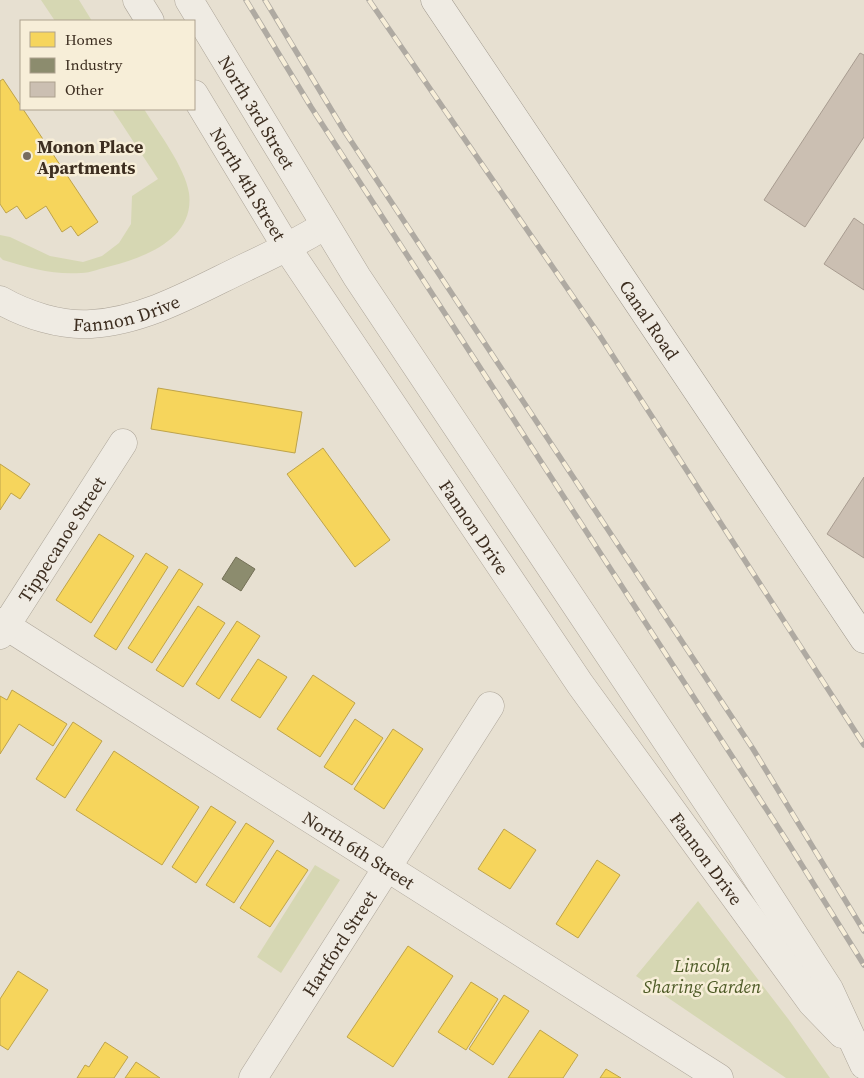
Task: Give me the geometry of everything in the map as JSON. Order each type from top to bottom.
[{"type":"street","points":[[137,0],[149,20]]},
{"type":"street","name":"North 3rd Street","points":[[189,0],[324,226]]},
{"type":"street","name":"Canal Road","points":[[435,0],[864,639]]},
{"type":"street","name":"North 4th Street","points":[[195,96],[287,248]]},
{"type":"street","points":[[287,248],[324,226]]},
{"type":"street","name":"Fannon Drive","points":[[324,226],[742,853],[829,989],[858,1055]]},
{"type":"street","name":"Fannon Drive","points":[[0,300],[54,321],[91,324],[136,316],[220,282],[287,248],[580,684],[812,1003],[858,1055]]},
{"type":"street","name":"Tippecanoe Street","points":[[2,627],[123,444]]},
{"type":"street","name":"North 6th Street","points":[[2,627],[719,1078]]},
{"type":"street","name":"Hartford Street","points":[[253,1078],[490,706]]},
{"type":"green space","points":[[41,0],[79,0],[91,20],[54,20]]},
{"type":"green space","points":[[113,110],[145,110],[177,161],[189,193],[189,209],[184,222],[176,234],[153,251],[139,257],[85,273],[51,272],[3,260],[0,257],[0,235],[10,237],[50,256],[83,262],[102,256],[119,243],[131,224],[132,196],[158,179]]},
{"type":"green space","points":[[315,865],[340,880],[281,973],[257,957]]},
{"type":"green space","name":"Lincoln Sharing Garden","points":[[698,901],[789,1020],[830,1078],[786,1078],[636,976]]},
{"type":"building: Homes","name":"Monon Place Apartments","points":[[3,79],[20,105],[20,110],[24,110],[98,222],[78,236],[71,226],[62,232],[46,206],[26,219],[17,206],[6,213],[0,204],[0,81]]},
{"type":"building: Homes","points":[[158,388],[302,412],[295,453],[151,429]]},
{"type":"building: Homes","points":[[323,448],[390,540],[355,567],[287,474]]},
{"type":"building: Homes","points":[[0,464],[30,484],[20,499],[11,493],[0,510]]},
{"type":"building: Homes","points":[[99,534],[134,556],[91,623],[56,600]]},
{"type":"building: Homes","points":[[146,553],[168,567],[116,650],[94,636]]},
{"type":"building: Homes","points":[[179,569],[203,584],[152,663],[128,648]]},
{"type":"building: Homes","points":[[198,606],[225,623],[183,687],[156,670]]},
{"type":"building: Homes","points":[[237,621],[260,636],[219,699],[196,684]]},
{"type":"building: Homes","points":[[258,659],[287,677],[260,718],[231,700]]},
{"type":"building: Homes","points":[[313,675],[355,703],[320,757],[277,729]]},
{"type":"building: Homes","points":[[12,690],[67,724],[53,746],[19,724],[0,754],[0,696],[7,700]]},
{"type":"building: Homes","points":[[355,719],[383,738],[352,785],[324,767]]},
{"type":"building: Homes","points":[[73,722],[102,741],[65,798],[36,779]]},
{"type":"building: Homes","points":[[393,729],[423,749],[384,809],[354,789]]},
{"type":"building: Homes","points":[[114,751],[199,807],[162,865],[76,810]]},
{"type":"building: Homes","points":[[211,806],[236,822],[196,883],[172,867]]},
{"type":"building: Homes","points":[[246,823],[274,841],[234,903],[206,885]]},
{"type":"building: Homes","points":[[504,829],[536,850],[510,889],[478,869]]},
{"type":"building: Homes","points":[[277,850],[308,870],[270,927],[240,908]]},
{"type":"building: Homes","points":[[597,860],[620,875],[578,938],[556,924]]},
{"type":"building: Homes","points":[[408,946],[453,976],[393,1067],[347,1037]]},
{"type":"building: Homes","points":[[18,971],[48,990],[8,1050],[0,1045],[0,999]]},
{"type":"building: Homes","points":[[471,982],[498,999],[466,1050],[438,1032]]},
{"type":"building: Homes","points":[[504,995],[529,1011],[493,1065],[469,1049]]},
{"type":"building: Homes","points":[[540,1030],[578,1055],[563,1078],[508,1078]]},
{"type":"building: Homes","points":[[105,1042],[128,1057],[114,1078],[77,1078],[85,1065],[89,1067]]},
{"type":"building: Homes","points":[[136,1062],[160,1078],[125,1078]]},
{"type":"building: Homes","points":[[606,1069],[621,1078],[600,1078]]},
{"type":"building: Industry","points":[[236,557],[255,569],[241,591],[222,579]]},
{"type":"building: Other","points":[[860,53],[864,55],[864,137],[805,227],[764,200]]},
{"type":"building: Other","points":[[854,218],[864,225],[864,290],[824,264]]},
{"type":"building: Other","points":[[864,477],[864,558],[827,534]]},
{"type":"railway","points":[[246,0],[311,107],[785,838],[864,965]]},
{"type":"railway","points":[[265,0],[343,129],[753,749],[864,931]]},
{"type":"railway","points":[[369,0],[598,333],[864,745]]},
{"type":"place","name":"Monon Place Apartments","points":[[27,156]]}]
